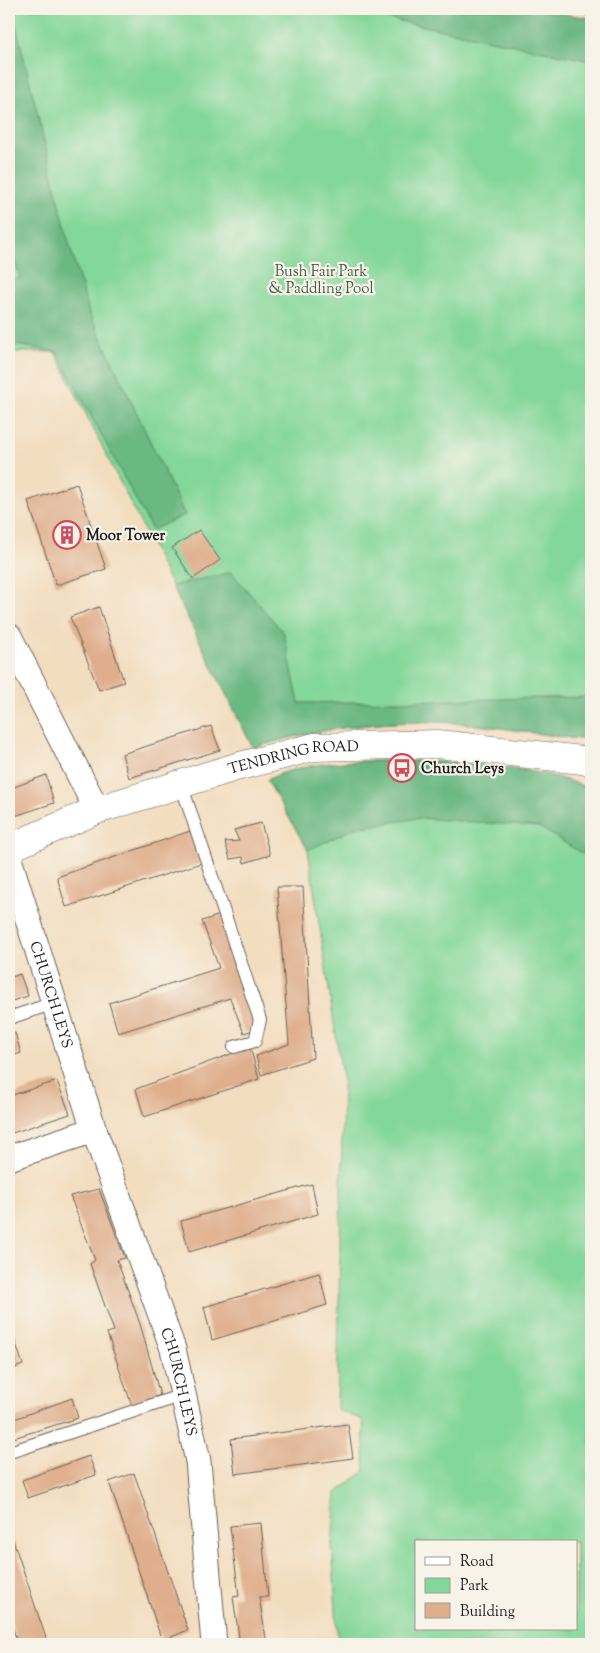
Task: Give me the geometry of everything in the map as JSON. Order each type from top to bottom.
[{"type":"street","points":[[9,636],[97,810]]},
{"type":"street","name":"TENDRING ROAD","points":[[9,848],[97,810],[180,784],[314,747],[438,744],[591,761]]},
{"type":"street","name":"CHURCH LEYS","points":[[9,859],[94,1130],[173,1350],[198,1461],[214,1644]]},
{"type":"street","points":[[9,1158],[94,1130]]},
{"type":"lane","points":[[180,784],[260,1020],[254,1041],[234,1047]]},
{"type":"lane","points":[[9,1018],[54,1003]]},
{"type":"lane","points":[[13,1451],[183,1395]]},
{"type":"green space","name":"Bush Fair Park & Paddling Pool","points":[[9,9],[492,9],[591,37],[591,740],[478,725],[416,722],[322,731],[253,748],[55,352],[9,352]]},
{"type":"green space","points":[[9,9],[12,9],[69,243],[89,312],[185,515],[152,530],[57,352],[9,344],[9,283],[20,277],[9,243]]},
{"type":"green space","points":[[342,9],[531,9],[591,18],[591,61]]},
{"type":"green space","points":[[231,572],[284,633],[299,703],[591,697],[591,740],[478,725],[416,722],[322,731],[253,748],[172,586]]},
{"type":"green space","points":[[404,760],[476,764],[546,774],[591,789],[591,1644],[338,1644],[332,1543],[336,1493],[365,1471],[363,1420],[337,1410],[343,1083],[308,850],[267,780],[299,768],[352,762]]},
{"type":"green space","points":[[404,760],[476,764],[523,770],[546,774],[591,789],[591,859],[539,827],[420,818],[355,828],[308,850],[267,780],[299,768],[316,765]]},
{"type":"building","name":"Moor Tower","points":[[77,484],[106,569],[56,585],[28,501]]},
{"type":"building","points":[[199,530],[220,560],[193,579],[172,548]]},
{"type":"building","points":[[99,607],[124,682],[99,690],[70,617]]},
{"type":"building","points":[[211,726],[220,750],[129,778],[122,754]]},
{"type":"building","points":[[46,775],[54,803],[9,818],[9,789]]},
{"type":"building","points":[[261,823],[270,855],[244,863],[243,857],[230,859],[225,842],[239,841],[234,830]]},
{"type":"building","points":[[193,830],[207,861],[66,907],[57,877]]},
{"type":"building","points":[[277,887],[303,887],[313,1058],[261,1075],[256,1056],[289,1044]]},
{"type":"building","points":[[223,914],[262,1027],[244,1033],[230,998],[118,1033],[109,1003],[219,968],[202,921]]},
{"type":"building","points":[[20,974],[28,996],[9,1002],[9,978]]},
{"type":"building","points":[[15,1033],[21,1053],[9,1057],[9,1035]]},
{"type":"building","points":[[250,1047],[259,1079],[144,1117],[136,1089]]},
{"type":"building","points":[[57,1081],[70,1114],[9,1134],[9,1096]]},
{"type":"building","points":[[312,1184],[318,1214],[189,1252],[181,1221]]},
{"type":"building","points":[[99,1189],[125,1258],[117,1260],[140,1324],[160,1395],[132,1406],[107,1333],[114,1331],[90,1264],[95,1260],[70,1196]]},
{"type":"building","points":[[319,1273],[327,1305],[212,1340],[204,1307]]},
{"type":"building","points":[[9,1323],[23,1365],[9,1370]]},
{"type":"building","points":[[72,1398],[78,1418],[10,1439],[9,1421]]},
{"type":"building","points":[[348,1424],[353,1458],[235,1474],[231,1439]]},
{"type":"building","points":[[89,1456],[96,1475],[28,1498],[22,1480]]},
{"type":"building","points":[[134,1473],[188,1630],[162,1641],[109,1482]]},
{"type":"building","points":[[261,1523],[268,1597],[259,1597],[267,1644],[240,1644],[233,1597],[239,1596],[230,1526]]},
{"type":"building","points":[[9,1528],[48,1644],[18,1644],[9,1617]]},
{"type":"place","name":"Moor Tower","points":[[67,535]]},
{"type":"place","name":"Church Leys","points":[[402,768]]}]
